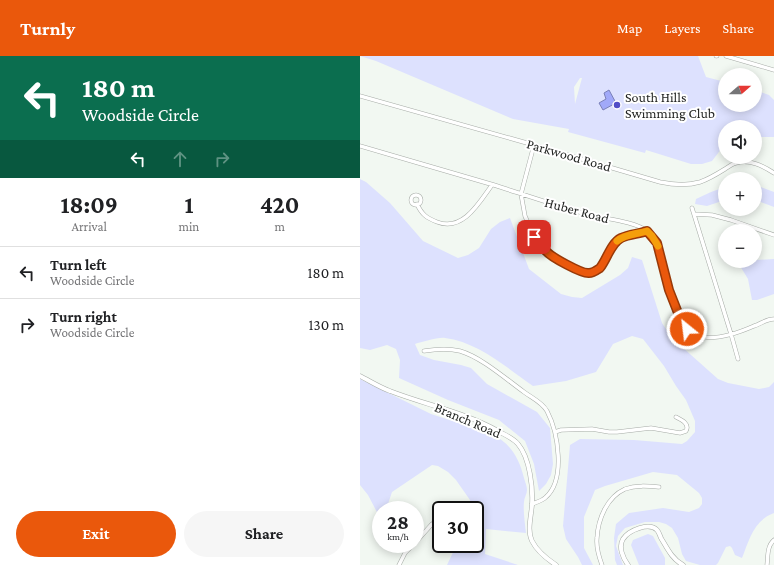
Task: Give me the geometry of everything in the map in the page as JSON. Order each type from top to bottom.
[{"type":"street","points":[[726,56],[774,70]]},
{"type":"street","name":"Parkwood Road","points":[[360,96],[675,185],[687,185],[700,182],[714,176],[735,163],[754,163],[774,173]]},
{"type":"street","points":[[534,145],[521,194],[525,216],[534,237],[551,256],[581,272],[589,273],[599,269],[615,243],[620,238],[647,231],[657,243],[669,290],[680,318],[687,329],[696,335],[720,337],[774,319]]},
{"type":"street","name":"Huber Road","points":[[360,146],[590,215],[632,224],[647,231]]},
{"type":"street","points":[[417,204],[421,212],[430,220],[450,225],[460,221],[472,212],[492,185]]},
{"type":"street","points":[[692,208],[738,359]]},
{"type":"street","points":[[694,214],[712,215],[774,235]]},
{"type":"street","points":[[424,351],[435,349],[453,350],[461,351],[470,355],[487,365],[538,401],[547,411],[555,432],[558,464],[556,479],[553,489],[546,497],[540,502],[532,504]]},
{"type":"street","name":"Branch Road","points":[[360,376],[390,391],[450,410],[486,424],[511,438],[519,445],[525,455],[531,478],[532,504],[530,534],[532,541],[537,548],[556,565]]},
{"type":"street","points":[[555,432],[561,430],[592,429],[617,432],[651,428],[680,433],[686,431],[688,428],[687,425],[676,417]]},
{"type":"street","points":[[602,565],[596,539],[599,522],[608,503],[616,494],[625,489],[637,486],[659,487]]},
{"type":"street","points":[[424,532],[432,524]]},
{"type":"street","points":[[628,565],[622,553],[623,539],[633,530],[642,527],[657,529],[668,550],[676,560],[683,565]]},
{"type":"street","points":[[768,565],[770,544],[774,540]]},
{"type":"street","points":[[399,565],[405,553]]},
{"type":"shaded area","points":[[360,56],[698,56],[706,77],[718,80],[718,112],[762,112],[762,92],[769,95],[774,100],[774,137],[762,137],[762,120],[718,120],[718,153],[712,161],[702,164],[691,164],[646,150],[645,153],[568,132],[569,129],[513,119],[376,61]],"holes":[[[580,78],[582,78],[575,104],[574,87]]]},
{"type":"shaded area","points":[[360,179],[366,182],[390,203],[423,241],[458,258],[468,255],[479,248],[491,229],[500,222],[510,218],[529,269],[561,294],[582,298],[620,275],[628,268],[632,257],[642,260],[662,323],[672,338],[718,379],[728,383],[759,389],[769,387],[774,382],[774,513],[762,520],[753,531],[742,558],[735,555],[730,546],[726,547],[716,565],[700,565],[686,561],[682,554],[678,538],[672,528],[659,522],[645,522],[625,528],[618,536],[616,546],[623,565],[617,565],[615,560],[614,538],[616,524],[629,513],[663,508],[689,512],[699,508],[702,504],[702,498],[699,493],[677,475],[653,472],[595,490],[584,517],[584,548],[593,565],[582,565],[566,539],[563,526],[570,445],[580,439],[634,440],[682,444],[695,432],[695,421],[686,400],[664,366],[643,339],[632,336],[613,344],[596,372],[566,381],[533,386],[492,357],[457,340],[442,338],[415,344],[420,355],[434,360],[471,368],[487,384],[537,412],[550,428],[553,464],[551,475],[546,484],[539,491],[534,464],[525,441],[499,420],[448,400],[399,378],[400,360],[396,349],[387,345],[370,350],[360,348]]},
{"type":"shaded area","points":[[762,188],[774,192],[774,207],[762,203]]},
{"type":"shaded area","points":[[718,190],[718,202],[707,206],[695,204],[696,199]]},
{"type":"shaded area","points":[[774,259],[774,294],[757,300],[752,300],[748,279],[741,268],[762,268],[762,260]]},
{"type":"shaded area","points":[[360,379],[431,414],[492,434],[509,447],[520,464],[527,487],[524,500],[526,533],[486,529],[485,554],[518,565],[447,565],[453,553],[484,553],[484,501],[470,501],[456,480],[448,472],[438,466],[432,465],[392,492],[389,501],[372,501],[372,503],[360,485]]},
{"type":"shaded area","points":[[648,534],[653,536],[665,558],[665,565],[639,565],[631,545],[633,540]]},
{"type":"water","points":[[609,90],[616,103],[603,110],[599,103],[606,99],[604,93]]},
{"type":"slow traffic","points":[[617,241],[620,238],[647,231],[658,246]]},
{"type":"place","name":"South Hills Swimming Club","points":[[617,105]]},
{"type":"route","points":[[534,237],[551,256],[581,272],[589,273],[599,269],[615,243],[620,238],[647,231],[657,243],[675,308],[687,329]]}]
